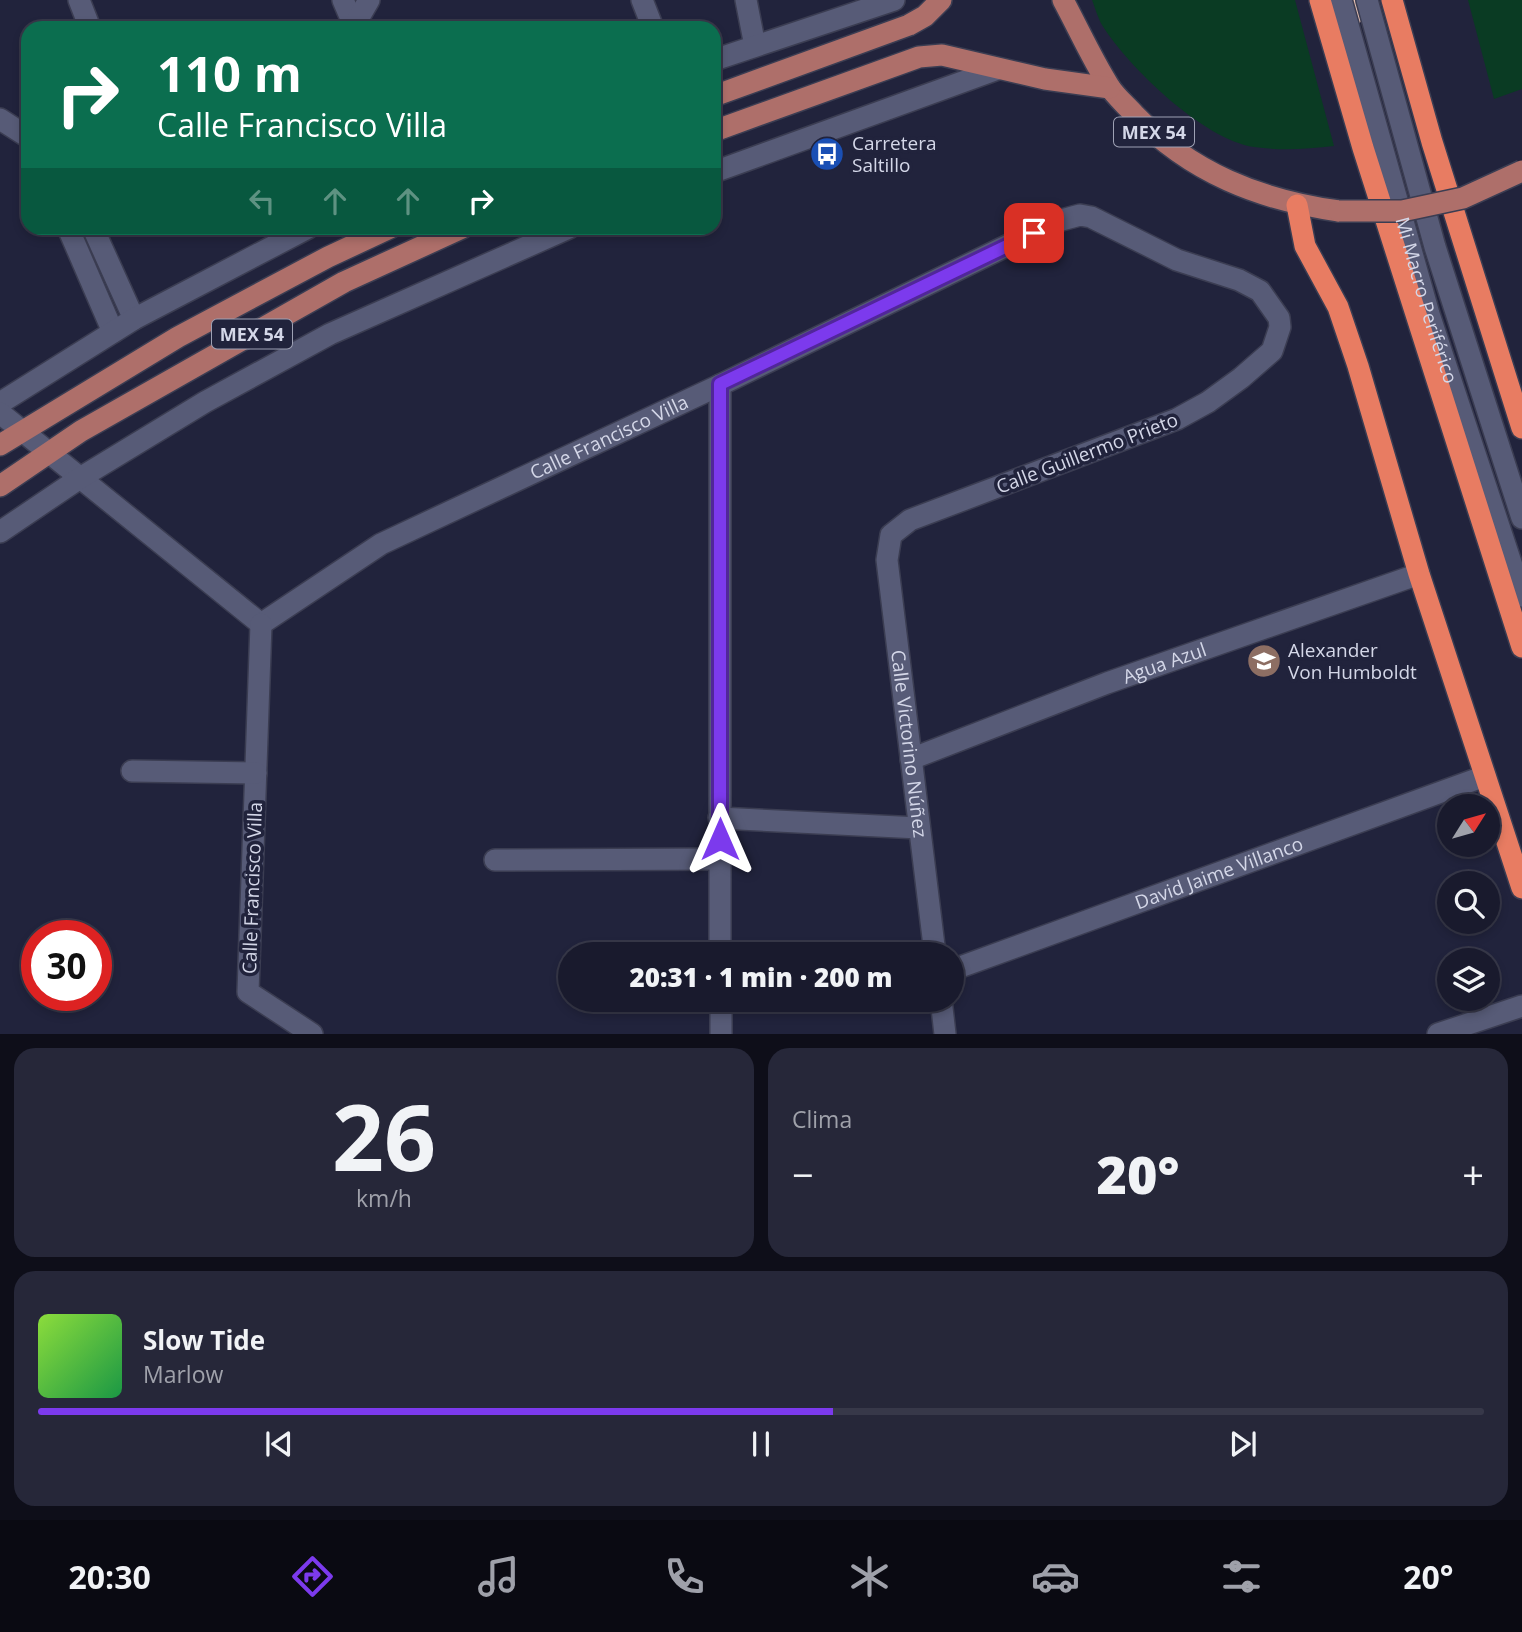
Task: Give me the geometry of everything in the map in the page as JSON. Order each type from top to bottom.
[{"type":"highway","points":[[1320,0],[1363,148],[1522,647]]},
{"type":"highway","points":[[1392,0],[1432,142],[1522,428]]},
{"type":"highway","points":[[1297,205],[1304,246],[1338,307],[1358,366],[1419,574],[1522,888]]},
{"type":"main road","points":[[721,93],[909,25],[925,16],[942,0]]},
{"type":"main road","name":"MEX 54","points":[[1063,0],[1110,88],[1149,129],[1193,163],[1243,188],[1297,205],[1339,211],[1402,211],[1463,198],[1522,171]]},
{"type":"main road","points":[[721,128],[919,57],[942,55],[1045,79],[1110,88]]},
{"type":"main road","name":"MEX 54","points":[[0,445],[178,337],[375,235]]},
{"type":"main road","name":"MEX 54","points":[[0,486],[80,431],[344,282],[447,235]]},
{"type":"street","points":[[79,0],[87,21]]},
{"type":"street","points":[[343,0],[352,21]]},
{"type":"street","points":[[357,21],[369,0]]},
{"type":"street","points":[[642,0],[650,21]]},
{"type":"street","points":[[746,0],[755,46]]},
{"type":"street","points":[[721,58],[893,0]]},
{"type":"street","name":"Mi Macro Periférico","points":[[1341,0],[1429,314],[1522,596]]},
{"type":"street","name":"Mi Macro Periférico","points":[[1367,0],[1435,247],[1522,518]]},
{"type":"street","points":[[721,170],[998,69]]},
{"type":"street","points":[[0,119],[21,132]]},
{"type":"street","name":"Calle Guillermo Prieto","points":[[891,535],[910,520],[1177,419],[1219,394],[1272,351],[1280,327],[1279,318],[1260,291],[1239,280],[1167,256],[1102,220],[1080,215]]},
{"type":"street","name":"Calle Francisco Villa","points":[[312,1034],[248,992],[261,624],[382,544],[1058,221],[1080,215]]},
{"type":"street","points":[[71,235],[113,332]]},
{"type":"street","points":[[96,235],[134,319]]},
{"type":"street","points":[[0,402],[134,319],[295,235]]},
{"type":"street","points":[[0,532],[80,478],[205,402],[331,334],[553,235]]},
{"type":"street","points":[[720,384],[720,942]]},
{"type":"street","points":[[0,413],[261,624]]},
{"type":"street","name":"Calle Victorino Núñez","points":[[891,535],[887,560],[933,942]]},
{"type":"street","name":"Agua Azul","points":[[911,759],[1107,683],[1419,574]]},
{"type":"street","points":[[132,771],[256,773]]},
{"type":"street","name":"David Jaime Villanco","points":[[964,966],[1485,776]]},
{"type":"street","points":[[719,818],[919,828]]},
{"type":"street","points":[[495,860],[720,859]]},
{"type":"street","points":[[1438,1034],[1522,1006]]},
{"type":"street","points":[[721,1012],[721,1034]]},
{"type":"street","points":[[942,1012],[945,1034]]},
{"type":"green space","points":[[1092,0],[1295,0],[1334,146],[1294,149],[1254,147],[1213,131],[1169,99],[1130,61],[1102,25]]},
{"type":"green space","points":[[1468,0],[1522,0],[1522,89],[1494,99]]},
{"type":"building","points":[[1346,0],[1367,0],[1370,8],[1355,30]]},
{"type":"place","name":"Carretera Saltillo","points":[[827,154]]},
{"type":"place","name":"Alexander Von Humboldt","points":[[1264,661]]},
{"type":"route","points":[[720,839],[720,384],[1034,233]]}]
